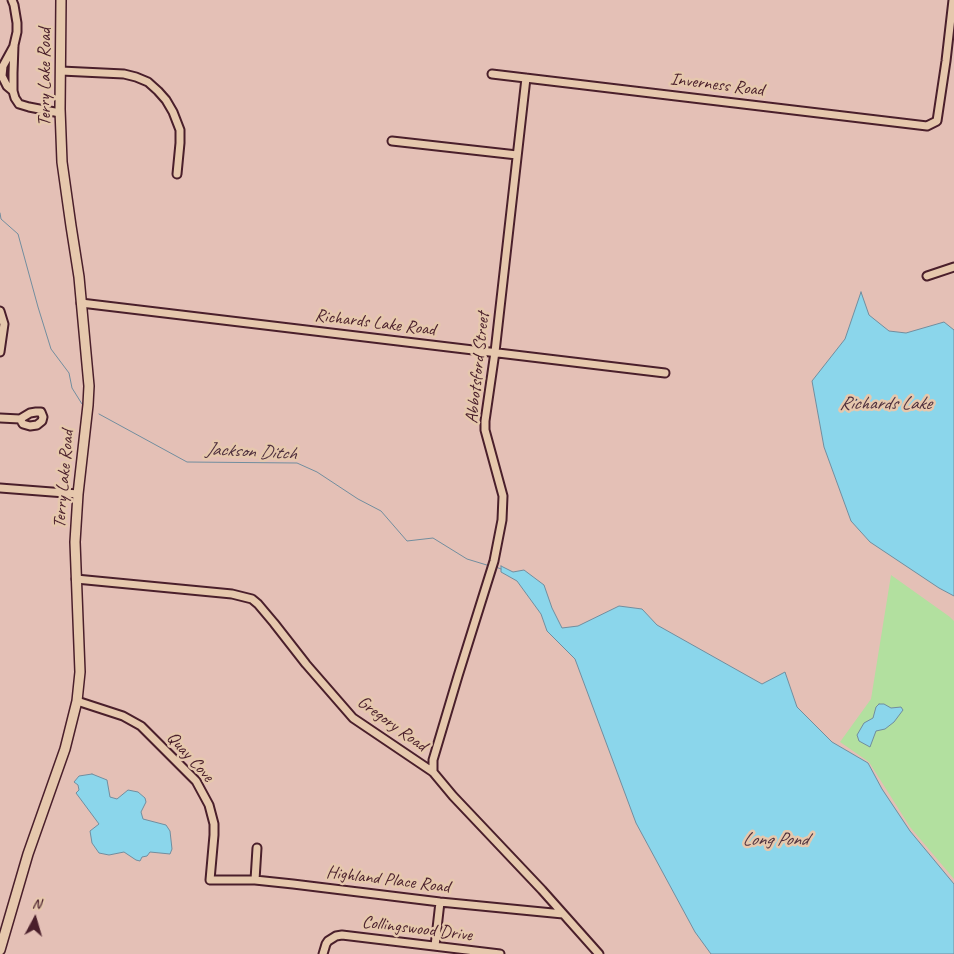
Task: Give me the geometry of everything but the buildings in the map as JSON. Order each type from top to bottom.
[{"type":"main road","name":"Terry Lake Road","points":[[0,950],[28,854],[65,750],[77,701],[80,656],[75,542],[89,386],[79,277],[62,162],[60,113],[61,0]]},
{"type":"street","points":[[12,0],[17,22],[12,73],[15,98],[19,104],[60,113]]},
{"type":"street","name":"Inverness Road","points":[[492,74],[927,126],[937,122],[953,0]]},
{"type":"street","points":[[61,71],[124,74],[148,82],[166,100],[180,130],[178,174]]},
{"type":"street","name":"Abbotsford Street","points":[[433,772],[433,760],[494,562],[502,520],[503,496],[485,430],[485,421],[526,78]]},
{"type":"street","points":[[392,141],[518,155]]},
{"type":"street","points":[[927,276],[954,267]]},
{"type":"street","name":"Richards Lake Road","points":[[81,303],[665,373]]},
{"type":"street","points":[[0,311],[4,324],[0,352]]},
{"type":"street","points":[[0,418],[20,419]]},
{"type":"street","points":[[0,488],[78,494]]},
{"type":"street","name":"Gregory Road","points":[[76,579],[232,594],[252,599],[353,718],[433,772],[598,954]]},
{"type":"street","name":"Quay Cove","points":[[77,701],[123,716],[141,726],[196,782],[209,805],[214,824],[210,880]]},
{"type":"street","points":[[255,880],[257,848]]},
{"type":"street","name":"Highland Place Road","points":[[210,880],[255,880],[440,902],[563,914]]},
{"type":"street","points":[[435,946],[440,902]]},
{"type":"street","name":"Collingswood Drive","points":[[324,954],[326,944],[331,938],[342,935],[500,954]]},
{"type":"green space","points":[[891,575],[954,621],[954,879],[910,827],[869,762],[840,742],[871,699]]},
{"type":"water","name":"Richards Lake","points":[[861,292],[869,315],[889,331],[906,333],[944,322],[954,330],[954,596],[870,542],[851,521],[824,447],[812,381],[845,339]]},
{"type":"water","name":"Long Pond","points":[[501,566],[513,572],[524,570],[544,585],[552,608],[562,628],[578,626],[619,606],[642,609],[657,625],[762,684],[785,672],[797,707],[832,742],[868,763],[882,789],[910,831],[954,884],[954,954],[711,954],[695,932],[636,823],[575,659],[547,631],[541,614],[517,581],[501,572]]},
{"type":"water","points":[[879,704],[884,704],[891,708],[901,707],[903,710],[894,722],[885,729],[876,731],[870,747],[859,741],[857,735],[864,723],[873,718],[876,707]]},
{"type":"water","points":[[92,774],[107,780],[110,797],[117,799],[128,790],[138,792],[145,798],[146,802],[141,812],[143,819],[166,825],[170,831],[172,849],[170,854],[150,852],[147,856],[142,857],[140,861],[124,852],[109,855],[99,853],[92,843],[90,831],[99,824],[76,793],[79,790],[78,785],[74,782],[79,776]]},
{"type":"waterway","name":"Jackson Ditch","points":[[0,213],[1,219],[18,234],[51,349],[69,373],[72,388],[82,404]]},
{"type":"waterway","name":"Jackson Ditch","points":[[99,414],[187,462],[297,463],[317,472],[358,499],[381,511],[407,541],[433,538],[467,559],[490,566]]},
{"type":"waterway","name":"Jackson Ditch","points":[[496,567],[501,569]]}]
